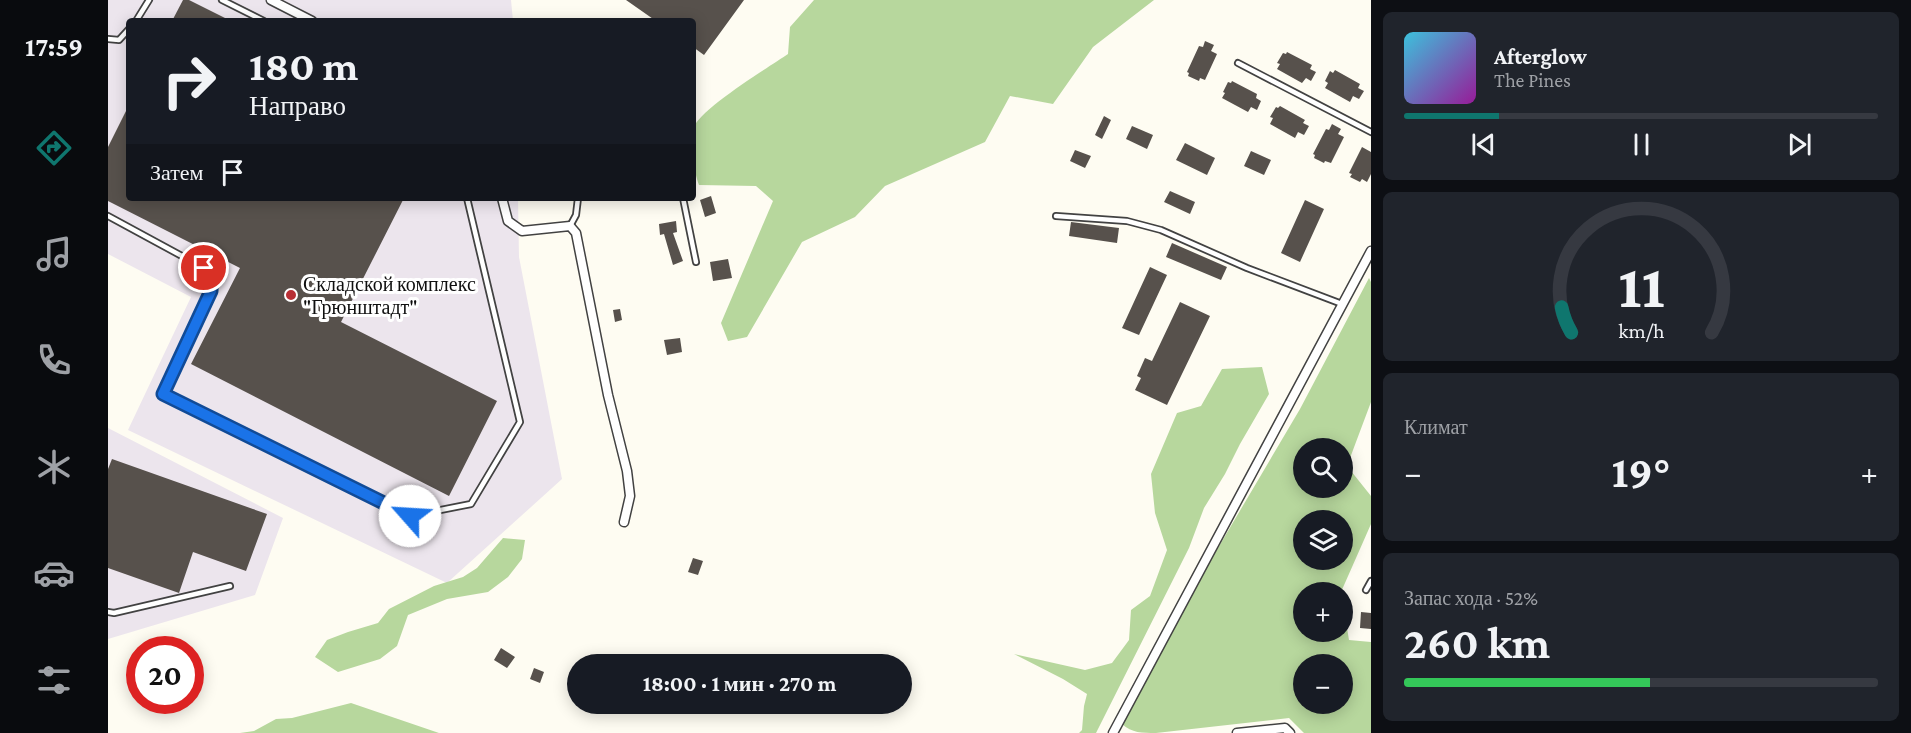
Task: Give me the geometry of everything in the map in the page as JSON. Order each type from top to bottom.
[{"type":"street","points":[[271,0],[306,18]]},
{"type":"street","points":[[503,201],[508,221],[522,231],[570,226],[576,232],[608,395],[627,471],[630,496],[624,522]]},
{"type":"street","points":[[1113,733],[1371,251]]},
{"type":"street","points":[[1238,733],[1285,728],[1290,733]]},
{"type":"lane","points":[[138,18],[149,0]]},
{"type":"lane","points":[[222,0],[258,18]]},
{"type":"lane","points":[[108,39],[119,40],[126,32]]},
{"type":"lane","points":[[1238,63],[1371,132]]},
{"type":"lane","points":[[108,216],[204,268],[211,278],[211,291],[163,394],[410,516],[471,504],[520,422],[468,201]]},
{"type":"lane","points":[[570,226],[576,215],[578,201]]},
{"type":"lane","points":[[684,201],[696,262]]},
{"type":"lane","points":[[1056,216],[1127,221],[1161,231],[1247,268],[1342,304]]},
{"type":"lane","points":[[1366,590],[1371,581]]},
{"type":"lane","points":[[108,612],[114,613],[230,586]]},
{"type":"shaded area","points":[[108,0],[511,0],[513,18],[126,18],[126,201],[518,201],[519,257],[562,479],[447,583],[128,430],[191,297],[108,254]]},
{"type":"shaded area","points":[[108,428],[283,518],[255,595],[108,639]]},
{"type":"green space","points":[[814,0],[1154,0],[1093,47],[1053,104],[1010,96],[985,142],[885,186],[855,217],[802,242],[747,337],[728,341],[721,323],[773,201],[756,186],[699,185],[696,173],[696,124],[720,100],[788,54],[790,27]]},
{"type":"green space","points":[[1369,278],[1371,282],[1371,402],[1353,450],[1353,438],[1293,438],[1293,498],[1353,498],[1353,474],[1371,496],[1371,524],[1353,565],[1353,510],[1293,510],[1293,570],[1351,570],[1345,582],[1293,582],[1293,642],[1371,642],[1371,733],[1304,733],[1289,718],[1156,733],[1133,731],[1122,724],[1215,553],[1300,409]]},
{"type":"green space","points":[[1262,367],[1269,394],[1204,508],[1189,548],[1096,733],[1079,733],[1082,730],[1087,694],[1014,654],[1085,670],[1112,663],[1129,640],[1131,610],[1150,596],[1167,550],[1155,513],[1151,474],[1177,413],[1201,406],[1222,369]]},
{"type":"green space","points":[[503,538],[525,540],[522,559],[508,577],[488,592],[447,599],[408,615],[397,646],[380,659],[338,672],[315,657],[327,640],[378,623],[389,609],[434,586],[463,577],[477,568]]},
{"type":"green space","points":[[351,703],[439,733],[240,733],[254,731],[276,719],[292,718]]},
{"type":"building","points":[[183,0],[189,0],[225,18],[174,18]]},
{"type":"building","points":[[626,0],[744,0],[704,55],[696,49],[696,18],[652,18]]},
{"type":"building","points":[[1205,41],[1214,45],[1211,51],[1217,54],[1205,80],[1200,78],[1199,81],[1188,76],[1187,72],[1199,46],[1203,47]]},
{"type":"building","points":[[1287,52],[1312,65],[1310,69],[1316,72],[1311,81],[1306,78],[1302,83],[1277,69],[1280,64],[1277,63],[1283,53]]},
{"type":"building","points":[[1335,70],[1360,84],[1358,88],[1364,91],[1359,99],[1353,96],[1350,102],[1325,88],[1328,83],[1325,81],[1330,71],[1333,73]]},
{"type":"building","points":[[1232,81],[1257,94],[1256,98],[1261,101],[1257,110],[1251,107],[1248,112],[1222,98],[1228,82]]},
{"type":"building","points":[[1280,106],[1305,120],[1303,123],[1309,126],[1304,135],[1298,132],[1295,138],[1270,124],[1273,118],[1270,117],[1276,107]]},
{"type":"building","name":"Складской комплекс \"Грюнштадт\"","points":[[126,111],[126,201],[402,201],[341,322],[497,401],[449,496],[191,364],[240,268],[108,201],[108,147]]},
{"type":"building","points":[[1104,116],[1111,120],[1102,139],[1095,135]]},
{"type":"building","points":[[1332,124],[1341,129],[1338,134],[1344,137],[1331,163],[1325,161],[1324,163],[1314,158],[1313,154],[1326,129],[1329,130]]},
{"type":"building","points":[[1132,126],[1153,135],[1147,149],[1126,139]]},
{"type":"building","points":[[1185,143],[1215,158],[1207,175],[1176,160]]},
{"type":"building","points":[[1362,147],[1371,152],[1371,174],[1367,182],[1362,179],[1360,182],[1350,177],[1352,174],[1349,173]]},
{"type":"building","points":[[1075,150],[1091,156],[1085,168],[1070,161]]},
{"type":"building","points":[[1251,151],[1271,160],[1264,175],[1244,166]]},
{"type":"building","points":[[1170,191],[1195,202],[1190,214],[1164,202]]},
{"type":"building","points":[[711,196],[716,213],[705,217],[700,200]]},
{"type":"building","points":[[1305,200],[1324,209],[1300,262],[1281,253]]},
{"type":"building","points":[[676,221],[677,232],[673,233],[683,261],[673,265],[664,234],[660,235],[659,224]]},
{"type":"building","points":[[1071,222],[1119,228],[1117,243],[1069,236]]},
{"type":"building","points":[[1172,243],[1227,267],[1221,280],[1166,257]]},
{"type":"building","points":[[728,259],[732,278],[713,281],[710,262]]},
{"type":"building","points":[[1150,267],[1167,275],[1139,335],[1122,328]]},
{"type":"building","points":[[1180,302],[1210,316],[1167,405],[1135,390],[1141,378],[1137,376],[1145,358],[1152,361]]},
{"type":"building","points":[[620,309],[622,320],[615,322],[613,310]]},
{"type":"building","points":[[680,338],[682,352],[667,355],[664,340]]},
{"type":"building","points":[[112,459],[267,514],[246,571],[193,552],[179,593],[108,568],[108,469]]},
{"type":"building","points":[[693,558],[703,561],[698,575],[688,572]]},
{"type":"building","points":[[1361,612],[1371,613],[1371,629],[1360,628]]},
{"type":"building","points":[[501,648],[515,657],[507,668],[494,660]]},
{"type":"building","points":[[534,668],[544,672],[540,683],[530,679]]},
{"type":"place","name":"Складской комплекс \"Грюнштадт\"","points":[[291,295]]},
{"type":"route","points":[[204,268],[211,278],[211,291],[163,394],[410,516]]}]
